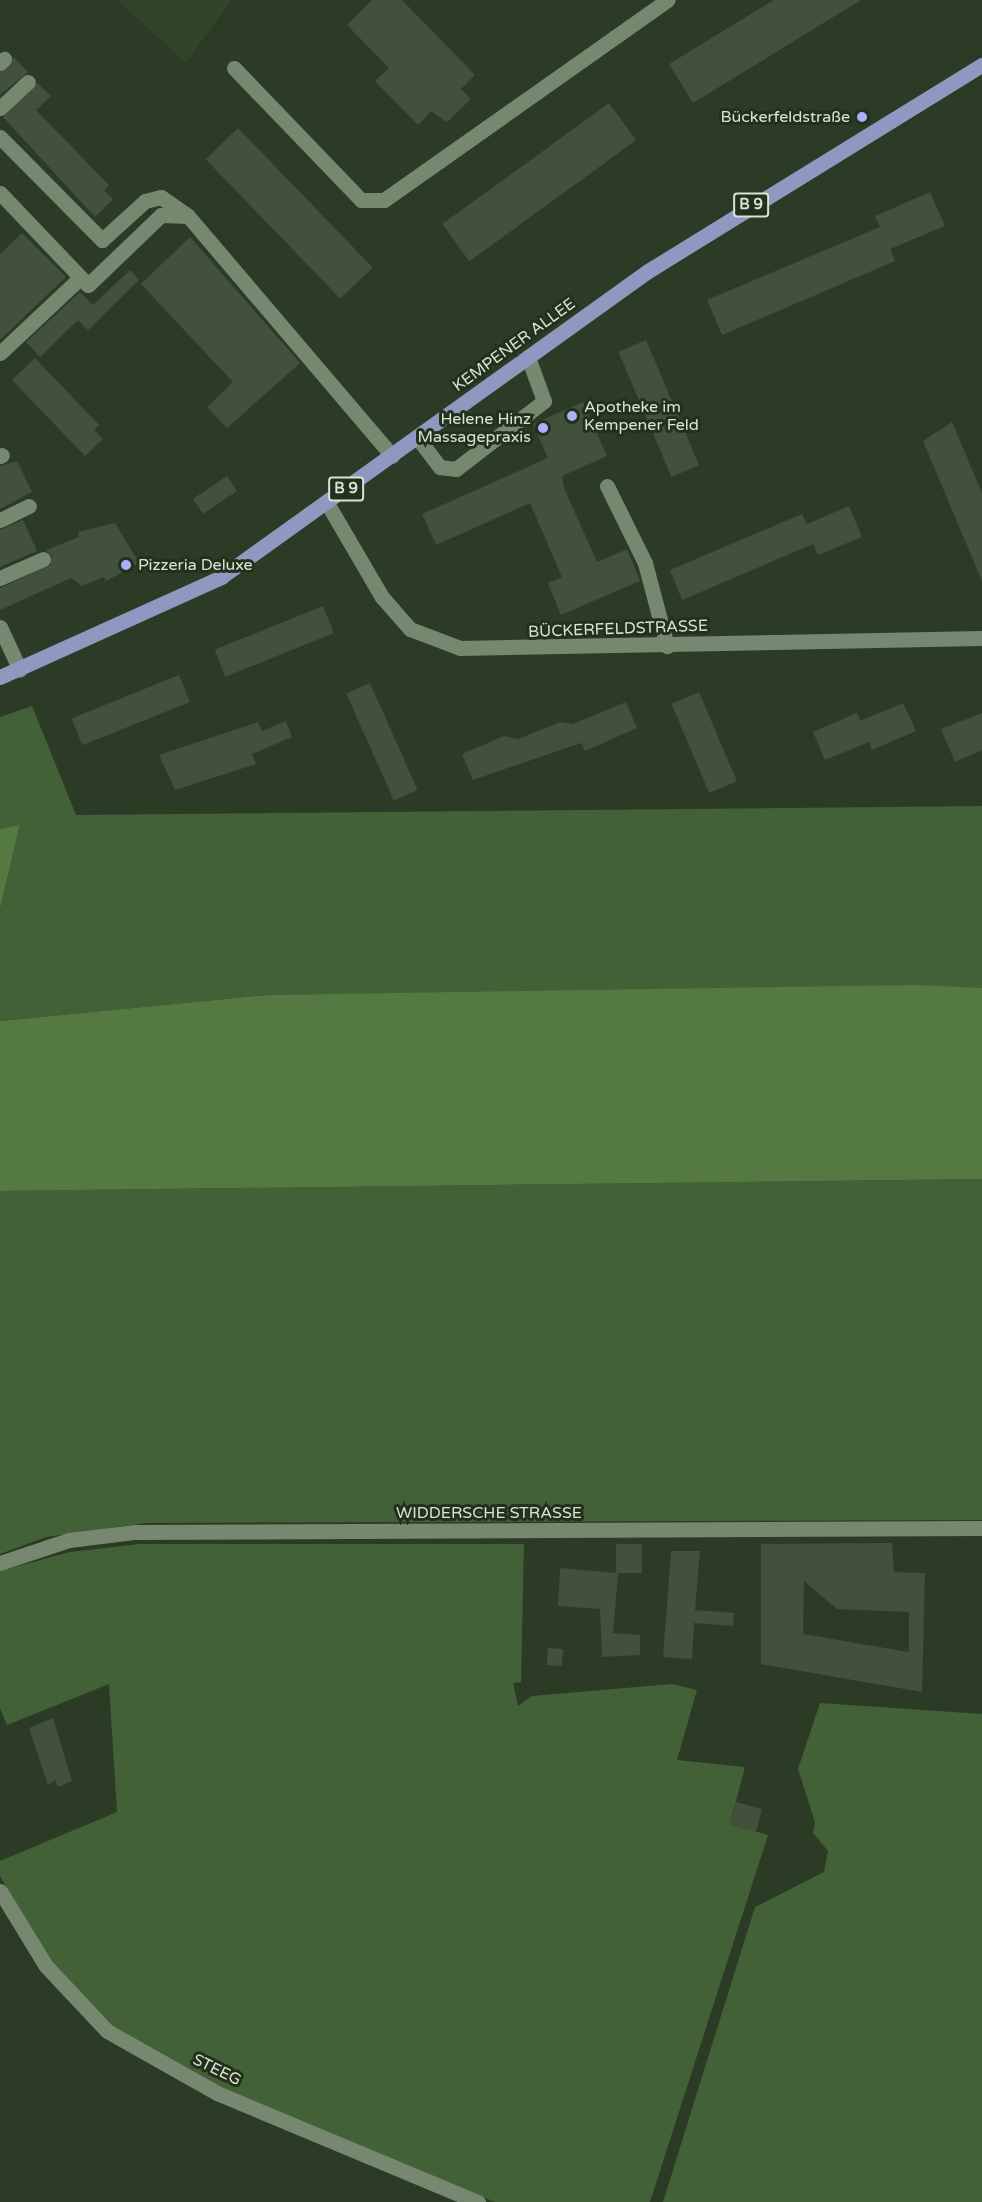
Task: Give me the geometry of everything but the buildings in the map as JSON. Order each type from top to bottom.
[{"type":"main road","name":"KEMPENER ALLEE","points":[[0,677],[20,670],[221,577],[648,271],[982,65]]},
{"type":"street","points":[[234,68],[361,200],[384,200],[667,0]]},
{"type":"street","points":[[0,108],[28,82]]},
{"type":"street","points":[[0,137],[102,240],[145,201],[161,197],[188,216],[392,456]]},
{"type":"street","points":[[0,193],[88,285],[161,214],[188,216]]},
{"type":"street","points":[[0,354],[80,278]]},
{"type":"street","points":[[417,437],[440,467],[456,469],[544,401],[528,357]]},
{"type":"street","points":[[607,486],[645,563],[667,646]]},
{"type":"street","name":"BÜCKERFELDSTRASSE","points":[[327,503],[382,597],[410,629],[460,648],[667,646],[982,638]]},
{"type":"street","points":[[0,520],[29,507]]},
{"type":"street","points":[[0,578],[43,559]]},
{"type":"street","points":[[0,627],[20,670]]},
{"type":"street","name":"WIDDERSCHE STRASSE","points":[[0,1563],[69,1540],[134,1532],[982,1528]]},
{"type":"street","name":"STEEG","points":[[0,1891],[46,1966],[107,2031],[217,2093],[478,2202]]},
{"type":"shaded area","points":[[117,0],[231,0],[186,63]]},
{"type":"shaded area","points":[[32,706],[76,815],[982,806],[982,988],[267,995],[0,1021],[0,909],[20,826],[0,829],[0,717]]},
{"type":"shaded area","points":[[982,1179],[982,1520],[147,1523],[46,1537],[0,1554],[0,1191]]},
{"type":"shaded area","points":[[140,1544],[524,1544],[521,1682],[513,1683],[518,1706],[532,1696],[672,1684],[697,1690],[677,1760],[745,1767],[730,1824],[768,1835],[650,2202],[495,2202],[222,2088],[110,2025],[53,1968],[0,1876],[0,1861],[117,1812],[109,1684],[7,1725],[0,1708],[0,1571],[70,1552]]},
{"type":"shaded area","points":[[820,1703],[982,1714],[982,2202],[663,2202],[755,1907],[824,1872],[828,1851],[813,1833],[815,1822],[798,1769]]},
{"type":"green space","points":[[20,825],[0,909],[0,829]]},
{"type":"green space","points":[[916,985],[982,988],[982,1179],[0,1191],[0,1021],[267,995]]},
{"type":"place","name":"Bückerfeldstraße","points":[[862,117]]},
{"type":"place","name":"Apotheke im Kempener Feld","points":[[572,416]]},
{"type":"place","name":"Helene Hinz Massagepraxis","points":[[543,428]]},
{"type":"place","name":"Pizzeria Deluxe","points":[[126,565]]}]
